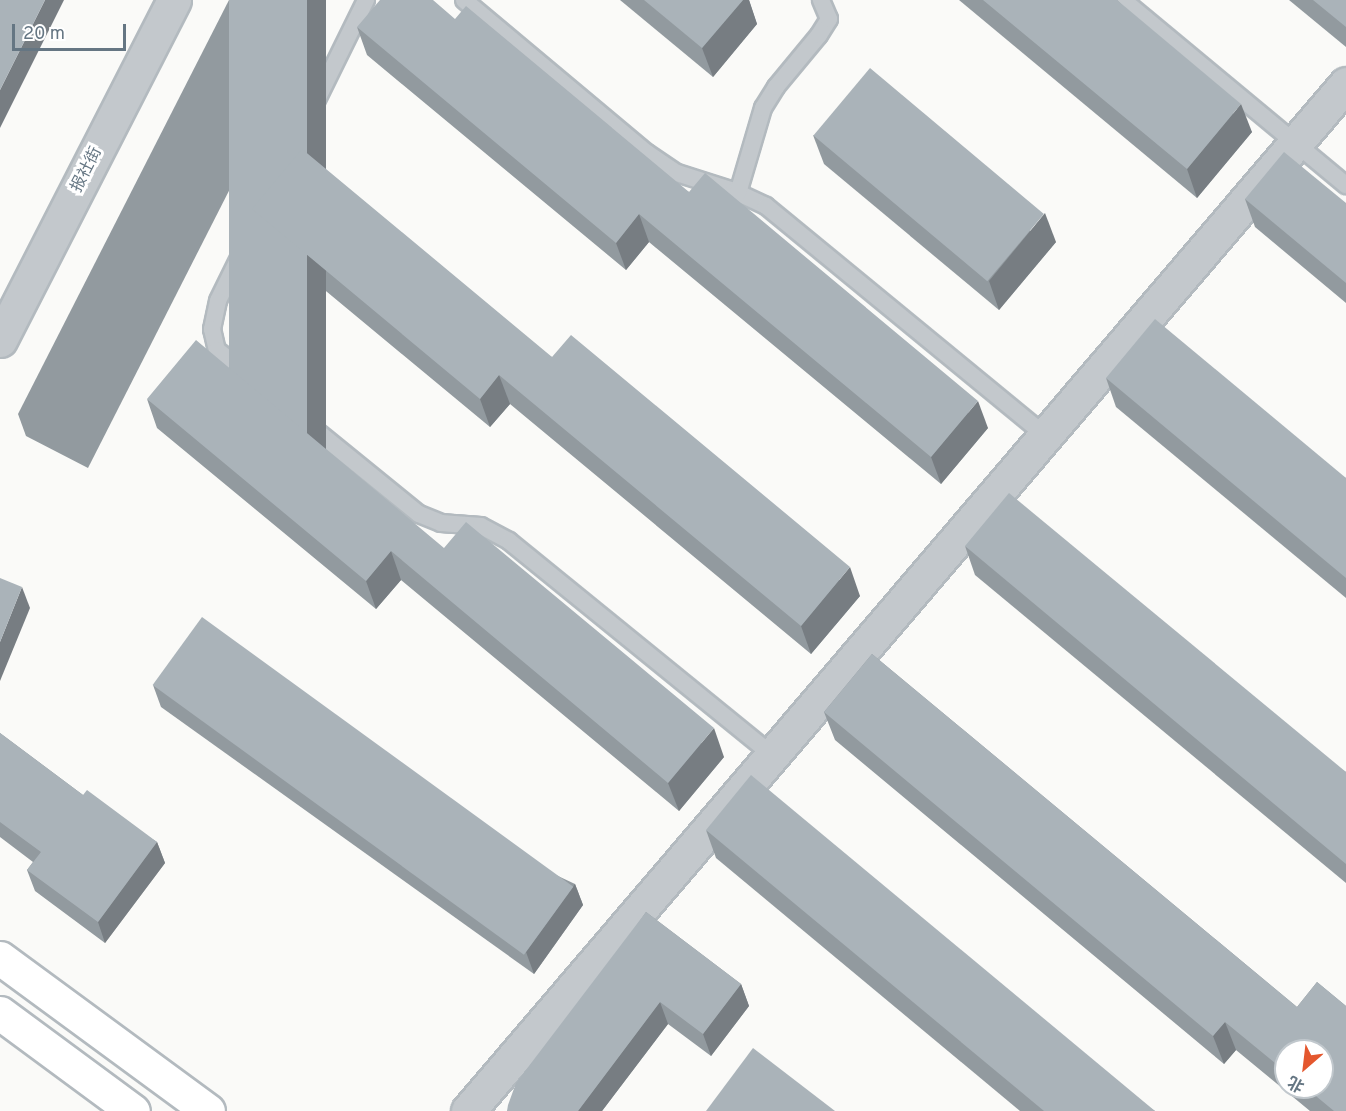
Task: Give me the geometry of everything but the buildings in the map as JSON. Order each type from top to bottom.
[{"type":"main road","points":[[0,958],[208,1111]]},
{"type":"main road","points":[[0,1013],[133,1111]]},
{"type":"street","name":"报社街","points":[[0,340],[174,0]]},
{"type":"street","points":[[468,1111],[1346,84]]},
{"type":"lane","points":[[366,0],[218,301],[212,329],[217,350],[419,514],[441,523],[481,526],[509,541],[772,755]]},
{"type":"lane","points":[[464,0],[647,153],[677,173],[738,193],[766,206],[1046,436]]},
{"type":"lane","points":[[738,193],[763,108],[776,87],[819,35],[829,19],[821,0]]},
{"type":"lane","points":[[1123,0],[1346,185]]}]
